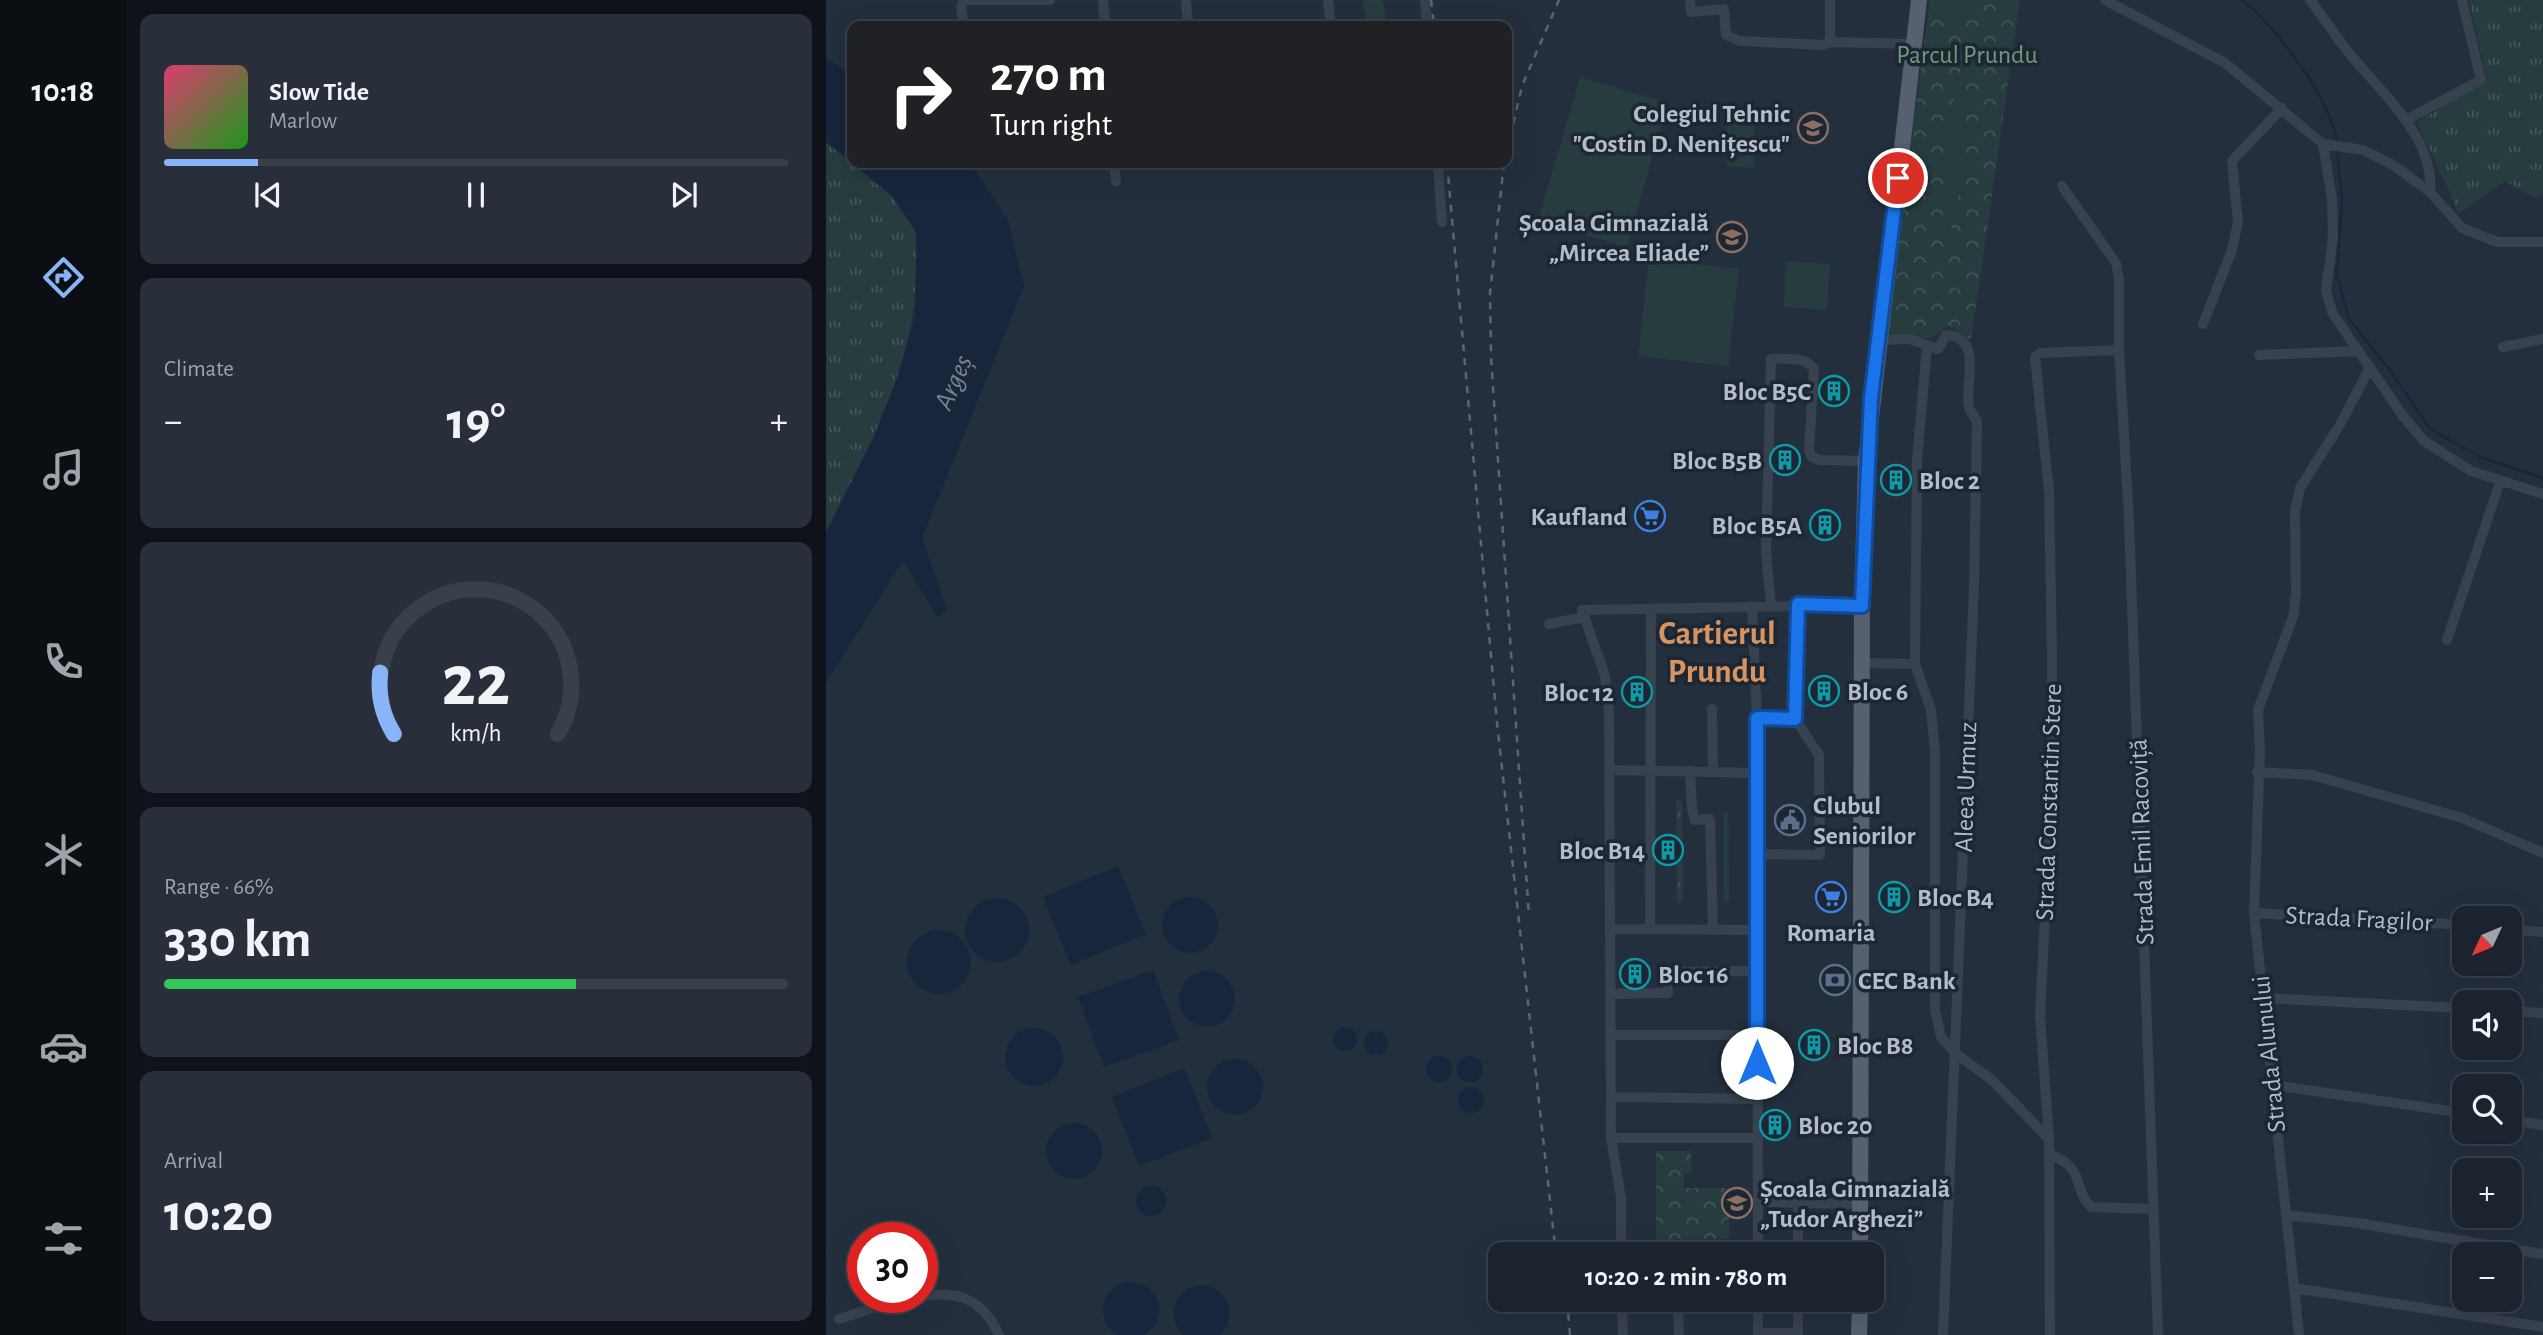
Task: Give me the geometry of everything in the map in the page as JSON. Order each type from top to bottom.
[{"type":"main road","points":[[1860,1242],[1862,606],[1866,461],[1919,0]]},
{"type":"main road","points":[[1860,1312],[1860,1335]]},
{"type":"street","points":[[963,21],[963,1],[1050,0]]},
{"type":"street","points":[[1103,0],[1105,21]]},
{"type":"street","points":[[1186,0],[1188,21]]},
{"type":"street","points":[[1328,0],[1330,21]]},
{"type":"street","points":[[1425,0],[1427,21]]},
{"type":"street","points":[[1690,0],[1691,12],[1724,9],[1726,35],[1740,41],[1823,45],[1830,42],[1915,44]]},
{"type":"street","points":[[1830,0],[1830,42]]},
{"type":"street","points":[[2105,0],[2225,63],[2327,146],[2347,147],[2375,155],[2430,192],[2462,228],[2484,239],[2511,243],[2543,242]]},
{"type":"street","points":[[2310,0],[2346,50],[2406,120],[2429,167],[2430,192]]},
{"type":"street","points":[[2406,120],[2481,80],[2462,0]]},
{"type":"street","points":[[2203,324],[2232,250],[2238,222],[2232,161],[2282,108]]},
{"type":"street","points":[[2327,146],[2333,237],[2326,291],[2333,314],[2403,416],[2424,440],[2448,458],[2500,482],[2543,494]]},
{"type":"street","points":[[1115,168],[1116,181]]},
{"type":"street","points":[[1438,168],[1442,222]]},
{"type":"street","name":"Strada Emil Racoviță","points":[[2062,186],[2116,262],[2119,279],[2119,350],[2129,520],[2158,1335]]},
{"type":"street","name":"Aleea Urmuz","points":[[1927,346],[1938,349],[1946,335],[1953,335],[1962,342],[1971,356],[1969,408],[1977,421],[1975,572],[1943,1335]]},
{"type":"street","points":[[1878,340],[1910,339],[1927,346],[1917,460],[1915,664],[1931,710],[1935,750],[1935,1010],[1941,1037],[1955,1053],[1992,1080],[2049,1138]]},
{"type":"street","points":[[2503,347],[2543,340]]},
{"type":"street","name":"Strada Constantin Stere","points":[[2050,1335],[2049,1138],[2040,1017],[2052,777],[2051,573],[2049,492],[2035,357],[2040,353],[2119,350]]},
{"type":"street","points":[[2259,355],[2359,351]]},
{"type":"street","points":[[1771,606],[1766,552],[1771,359],[1810,362],[1814,369],[1809,450],[1811,456],[1819,460],[1866,461]]},
{"type":"street","name":"Strada Alunului","points":[[2299,1335],[2254,913],[2259,701],[2285,638],[2296,595],[2295,512],[2300,488],[2342,423],[2370,367]]},
{"type":"street","points":[[2446,640],[2500,482]]},
{"type":"street","points":[[1622,1242],[1620,1198],[1611,1138],[1611,770],[1605,676],[1582,610],[1798,604],[1862,606]]},
{"type":"street","points":[[1757,854],[1821,855],[1819,755],[1795,719],[1798,604]]},
{"type":"street","points":[[1752,607],[1757,718],[1758,1242]]},
{"type":"street","points":[[1650,929],[1651,609]]},
{"type":"street","points":[[1549,624],[1585,617]]},
{"type":"street","points":[[1862,663],[1915,664]]},
{"type":"street","points":[[1712,709],[1713,772]]},
{"type":"street","points":[[1757,718],[1795,719]]},
{"type":"street","points":[[1611,770],[1757,773]]},
{"type":"street","points":[[1690,771],[1695,820],[1710,820],[1713,930]]},
{"type":"street","points":[[2257,772],[2312,775],[2462,818],[2543,853]]},
{"type":"street","name":"Strada Fragilor","points":[[2254,913],[2452,924]]},
{"type":"street","points":[[1611,929],[1757,930]]},
{"type":"street","points":[[2522,931],[2543,932]]},
{"type":"street","points":[[1611,994],[1668,993],[1667,972],[1757,971]]},
{"type":"street","points":[[2261,998],[2452,1007]]},
{"type":"street","points":[[2522,1012],[2543,1013]]},
{"type":"street","points":[[1611,1035],[1757,1035]]},
{"type":"street","points":[[2272,1086],[2452,1111]]},
{"type":"street","points":[[1611,1097],[1757,1099]]},
{"type":"street","points":[[2522,1122],[2543,1125]]},
{"type":"street","points":[[1611,1138],[1757,1138]]},
{"type":"street","points":[[2049,1154],[2062,1159],[2074,1170],[2091,1207],[2153,1209]]},
{"type":"street","points":[[1757,1202],[1860,1204]]},
{"type":"street","points":[[1798,1203],[1798,1242]]},
{"type":"street","points":[[2286,1215],[2357,1223],[2543,1254]]},
{"type":"street","points":[[2294,1288],[2543,1327]]},
{"type":"street","points":[[938,1295],[953,1294],[972,1300],[999,1335]]},
{"type":"street","points":[[1622,1312],[1623,1335]]},
{"type":"street","points":[[1678,1312],[1679,1335]]},
{"type":"street","points":[[1758,1312],[1758,1334],[1798,1334],[1798,1312]]},
{"type":"street","points":[[839,1320],[856,1313]]},
{"type":"green space","points":[[1363,0],[1383,0],[1386,21],[1365,21]]},
{"type":"green space","name":"Parcul Prundu","points":[[1930,0],[2020,0],[1971,340],[1948,326],[1931,338],[1885,335]]},
{"type":"green space","points":[[1940,0],[1965,0],[1964,15],[1947,21],[1937,19]]},
{"type":"green space","points":[[2469,0],[2543,0],[2543,195],[2535,198],[2505,181],[2459,213],[2417,122],[2487,80]]},
{"type":"green space","points":[[1960,71],[1963,74],[1961,121],[1968,138],[1957,205],[1945,253],[1946,161]]},
{"type":"green space","points":[[1580,77],[1668,103],[1627,247],[1538,221]]},
{"type":"green space","points":[[1725,113],[1754,114],[1754,168],[1727,166]]},
{"type":"green space","points":[[826,142],[847,159],[847,168],[858,168],[889,193],[908,217],[915,231],[917,244],[914,304],[899,372],[873,437],[826,532]]},
{"type":"green space","points":[[1649,259],[1739,269],[1728,366],[1638,356]]},
{"type":"green space","points":[[1786,261],[1830,264],[1827,310],[1784,307]]},
{"type":"green space","points":[[1676,800],[1682,800],[1683,903],[1677,903]]},
{"type":"green space","points":[[1723,813],[1728,813],[1729,901],[1724,902]]},
{"type":"green space","points":[[1656,1151],[1691,1151],[1691,1173],[1684,1173],[1684,1188],[1729,1188],[1729,1239],[1656,1240]]},
{"type":"water","points":[[826,58],[847,72],[847,159],[826,142]]},
{"type":"water","name":"Argeș","points":[[858,168],[973,168],[1008,220],[1024,286],[922,538],[947,610],[937,617],[903,560],[826,683],[826,532],[872,441],[897,379],[915,317],[916,232],[892,196]]},
{"type":"water","points":[[1118,866],[1146,934],[1071,965],[1043,897]]},
{"type":"water","points":[[1190,897],[1205,902],[1213,910],[1218,925],[1213,940],[1205,948],[1190,953],[1175,948],[1167,940],[1162,925],[1167,910],[1175,902]]},
{"type":"water","points":[[997,898],[1015,904],[1023,912],[1029,930],[1023,948],[1015,956],[997,962],[979,956],[971,948],[965,930],[971,912],[979,904]]},
{"type":"water","points":[[939,930],[951,932],[962,939],[969,950],[969,974],[962,985],[951,992],[939,994],[927,992],[916,985],[909,974],[907,962],[909,950],[916,939],[927,932]]},
{"type":"water","points":[[1153,970],[1179,1040],[1104,1067],[1078,997]]},
{"type":"water","points":[[1202,971],[1212,971],[1227,979],[1233,988],[1233,1010],[1227,1019],[1212,1027],[1202,1027],[1184,1015],[1179,1004],[1179,994],[1191,976]]},
{"type":"water","points":[[1345,1027],[1354,1030],[1357,1039],[1354,1048],[1345,1051],[1336,1048],[1333,1039],[1336,1030]]},
{"type":"water","points":[[1034,1028],[1045,1030],[1058,1041],[1063,1057],[1061,1068],[1050,1081],[1034,1086],[1023,1084],[1010,1073],[1005,1057],[1007,1046],[1018,1033]]},
{"type":"water","points":[[1376,1031],[1387,1038],[1388,1043],[1381,1054],[1376,1055],[1365,1048],[1364,1043],[1371,1032]]},
{"type":"water","points":[[1439,1056],[1448,1060],[1452,1069],[1448,1078],[1439,1082],[1430,1078],[1426,1069],[1430,1060]]},
{"type":"water","points":[[1470,1056],[1479,1060],[1483,1069],[1479,1078],[1470,1082],[1461,1078],[1457,1069],[1461,1060]]},
{"type":"water","points":[[1229,1059],[1241,1059],[1251,1063],[1259,1071],[1263,1087],[1259,1103],[1251,1111],[1241,1115],[1229,1115],[1219,1111],[1211,1103],[1207,1093],[1207,1081],[1211,1071],[1219,1063]]},
{"type":"water","points":[[1184,1068],[1212,1138],[1139,1166],[1112,1097]]},
{"type":"water","points":[[1471,1087],[1480,1091],[1484,1100],[1480,1109],[1471,1113],[1462,1109],[1458,1100],[1462,1091]]},
{"type":"water","points":[[1069,1123],[1079,1123],[1094,1131],[1100,1140],[1100,1162],[1094,1171],[1079,1179],[1069,1179],[1051,1167],[1046,1156],[1046,1146],[1058,1128]]},
{"type":"water","points":[[1151,1186],[1162,1190],[1166,1201],[1162,1212],[1151,1216],[1140,1212],[1136,1201],[1140,1190]]},
{"type":"water","points":[[1125,1282],[1137,1282],[1147,1287],[1159,1304],[1157,1321],[1151,1330],[1142,1336],[1120,1336],[1111,1330],[1103,1316],[1103,1304],[1108,1294]]},
{"type":"water","points":[[1197,1285],[1216,1289],[1227,1301],[1229,1318],[1220,1335],[1183,1335],[1178,1328],[1174,1313],[1178,1299],[1182,1293]]},
{"type":"waterway","points":[[2242,0],[2270,27],[2300,65],[2325,106],[2337,143]]},
{"type":"waterway","points":[[2337,149],[2342,199],[2337,275],[2349,319],[2389,369],[2430,429],[2480,457],[2543,478]]},
{"type":"railway","points":[[1431,0],[1433,21]]},
{"type":"railway","points":[[1512,129],[1522,86],[1559,0]]},
{"type":"railway","points":[[1447,168],[1497,723],[1555,1242]]},
{"type":"railway","points":[[1503,168],[1490,293],[1491,357],[1529,917]]},
{"type":"railway","points":[[1568,1312],[1570,1335]]},
{"type":"place","name":"Colegiul Tehnic \"Costin D. Nenițescu\"","points":[[1813,128]]},
{"type":"place","name":"Școala Gimnazială „Mircea Eliade”","points":[[1732,237]]},
{"type":"place","name":"Bloc B5C","points":[[1834,391]]},
{"type":"place","name":"Bloc B5B","points":[[1785,460]]},
{"type":"place","name":"Bloc 2","points":[[1896,480]]},
{"type":"place","name":"Kaufland","points":[[1650,516]]},
{"type":"place","name":"Bloc B5A","points":[[1825,525]]},
{"type":"place","name":"Bloc 6","points":[[1824,691]]},
{"type":"place","name":"Bloc 12","points":[[1637,692]]},
{"type":"place","name":"Clubul Seniorilor","points":[[1790,820]]},
{"type":"place","name":"Bloc B14","points":[[1668,850]]},
{"type":"place","name":"Romaria","points":[[1831,897]]},
{"type":"place","name":"Bloc B4","points":[[1894,897]]},
{"type":"place","name":"Bloc 16","points":[[1635,974]]},
{"type":"place","name":"CEC Bank","points":[[1835,980]]},
{"type":"place","name":"Bloc B8","points":[[1814,1045]]},
{"type":"place","name":"Bloc 20","points":[[1775,1125]]},
{"type":"place","name":"Școala Gimnazială „Tudor Arghezi”","points":[[1737,1203]]},
{"type":"district","name":"Cartierul Prundu","points":[[1717,651]]},
{"type":"route","points":[[1757,1063],[1757,718],[1795,719],[1798,604],[1862,606],[1866,461],[1871,398],[1898,178]]}]
